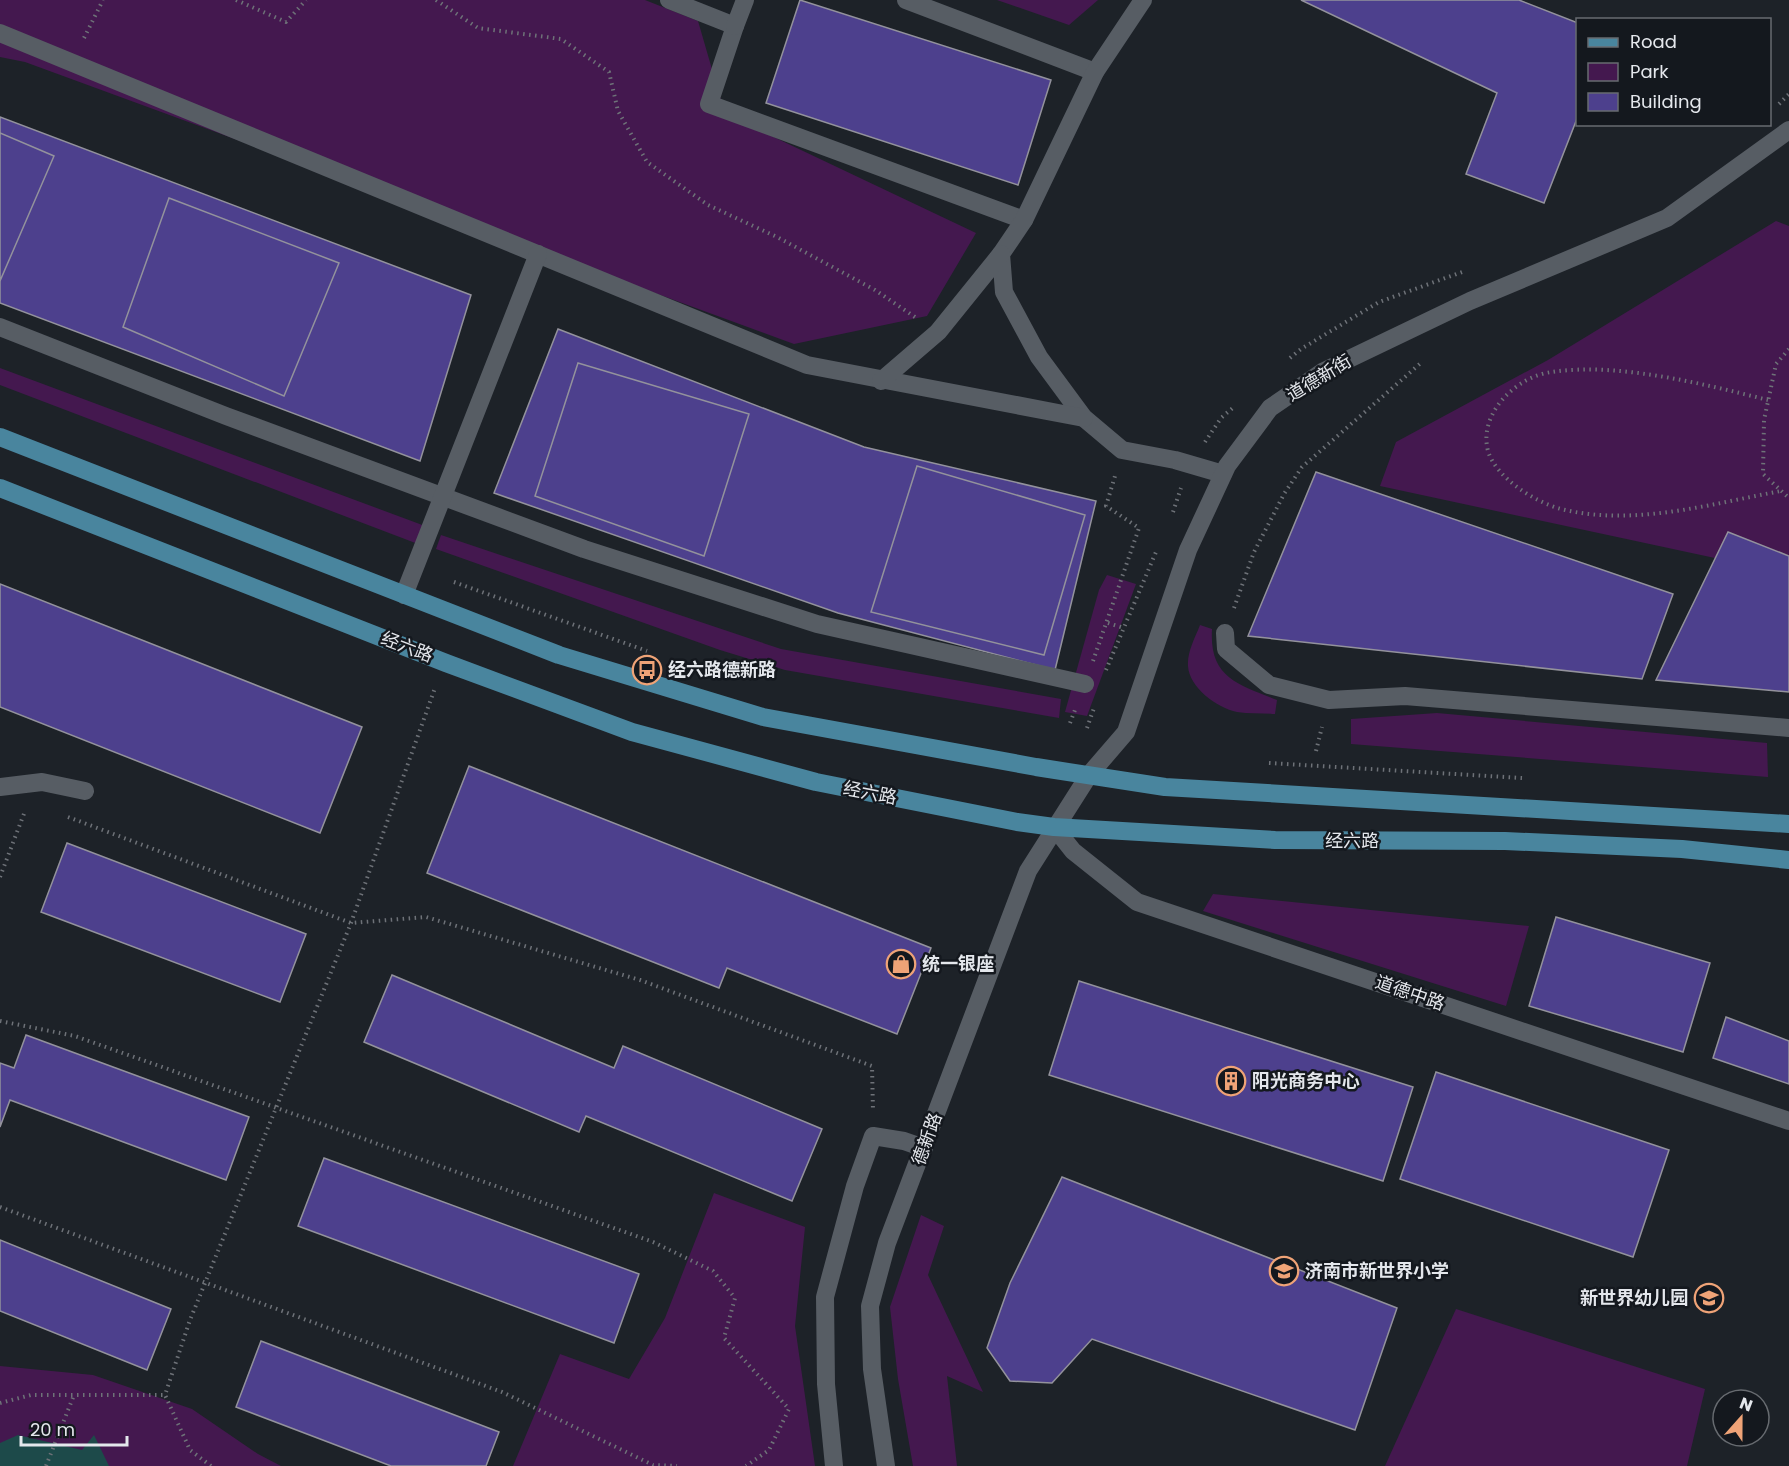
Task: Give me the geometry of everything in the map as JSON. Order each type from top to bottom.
[{"type":"main road","points":[[0,437],[559,655],[764,717],[1166,787],[1789,824]]},
{"type":"main road","name":"经六路","points":[[0,488],[446,663],[632,732],[816,782],[1017,822],[1054,827],[1275,840],[1529,842],[1682,849],[1789,860]]},
{"type":"street","points":[[669,0],[735,26]]},
{"type":"street","points":[[745,0],[709,104],[1024,219]]},
{"type":"street","points":[[906,0],[1095,72]]},
{"type":"street","points":[[880,381],[938,332],[1001,254],[1024,219],[1095,72],[1143,0]]},
{"type":"street","points":[[0,33],[807,365],[880,381],[979,397],[1084,418]]},
{"type":"street","name":"道德新街","points":[[1054,827],[1089,775],[1126,732],[1188,550],[1223,474],[1270,408],[1324,371],[1470,301],[1667,218],[1789,130]]},
{"type":"street","points":[[404,595],[538,254]]},
{"type":"street","points":[[1001,254],[1005,292],[1039,357],[1084,418],[1122,450],[1175,460],[1223,474]]},
{"type":"street","points":[[0,327],[584,549],[817,624],[1085,684]]},
{"type":"street","points":[[1226,633],[1226,649],[1269,685],[1329,700],[1405,696],[1789,728]]},
{"type":"street","points":[[0,787],[42,782],[85,791]]},
{"type":"street","name":"道德中路","points":[[1054,827],[1073,851],[1137,902],[1789,1121]]},
{"type":"street","name":"德新路","points":[[886,1466],[872,1370],[870,1306],[887,1243],[1028,871],[1054,827]]},
{"type":"street","points":[[834,1466],[826,1384],[825,1297],[855,1186],[873,1136],[904,1141],[924,1148]]},
{"type":"path","points":[[73,64],[103,0]]},
{"type":"path","points":[[236,0],[286,22],[306,0]]},
{"type":"path","points":[[436,0],[478,28],[561,39],[609,72],[618,111],[647,162],[708,205],[777,237],[875,290],[938,332]]},
{"type":"path","points":[[1789,349],[1776,364],[1768,400],[1764,420],[1763,474],[1789,498]]},
{"type":"path","points":[[1226,633],[1254,552],[1284,494],[1302,467],[1422,362]]},
{"type":"path","points":[[1768,400],[1707,385],[1640,375],[1598,371],[1551,372],[1523,383],[1499,400],[1490,423],[1488,451],[1500,471],[1538,500],[1561,509],[1617,517],[1671,511],[1781,491]]},
{"type":"path","points":[[1070,723],[1108,623],[1139,528],[1106,506],[1122,450]]},
{"type":"path","points":[[1108,623],[1124,628]]},
{"type":"path","points":[[211,1466],[190,1450],[165,1395],[205,1282],[351,923],[437,684]]},
{"type":"path","points":[[0,877],[29,802]]},
{"type":"path","points":[[60,814],[153,851],[351,923],[426,917],[640,980],[872,1066],[873,1136]]},
{"type":"path","points":[[0,1021],[75,1036],[653,1242],[713,1270],[735,1298],[724,1338],[789,1409],[769,1450],[746,1466]]},
{"type":"path","points":[[0,1207],[502,1392],[582,1428],[653,1465],[677,1466]]},
{"type":"path","points":[[0,1403],[31,1395],[165,1395]]},
{"type":"path","points":[[46,1466],[74,1395]]},
{"type":"green space","points":[[0,0],[645,0],[698,21],[725,114],[976,233],[927,316],[794,344],[25,62],[0,57]]},
{"type":"green space","points":[[997,0],[1098,0],[1069,25]]},
{"type":"green space","points":[[1776,221],[1789,226],[1789,574],[1380,486],[1396,442],[1548,360]]},
{"type":"green space","points":[[0,368],[425,526],[418,544],[0,385]]},
{"type":"green space","points":[[441,535],[781,649],[1061,699],[1059,718],[785,670],[720,650],[436,549]]},
{"type":"green space","points":[[1107,575],[1136,584],[1087,716],[1065,712],[1099,590]]},
{"type":"green space","points":[[1200,625],[1212,629],[1215,659],[1221,669],[1239,683],[1277,700],[1275,714],[1242,713],[1229,710],[1213,701],[1199,689],[1190,674],[1188,661]]},
{"type":"green space","points":[[1437,713],[1767,743],[1768,777],[1351,744],[1351,719]]},
{"type":"green space","points":[[1213,894],[1529,926],[1506,1006],[1203,911]]},
{"type":"green space","points":[[714,1193],[805,1227],[795,1326],[815,1466],[513,1466],[560,1354],[629,1379],[665,1318]]},
{"type":"green space","points":[[921,1215],[944,1226],[928,1275],[983,1392],[947,1376],[957,1466],[913,1466],[898,1379],[890,1307]]},
{"type":"green space","points":[[1456,1309],[1705,1389],[1687,1466],[1385,1466]]},
{"type":"green space","points":[[0,1366],[93,1375],[192,1409],[258,1454],[281,1466],[0,1466]]},
{"type":"shaded area","points":[[18,1435],[82,1450],[94,1435],[109,1466],[0,1466],[0,1443]]},
{"type":"building","points":[[800,0],[1051,80],[1018,185],[766,103]]},
{"type":"building","points":[[1301,0],[1519,0],[1576,22],[1576,121],[1544,203],[1466,174],[1497,93]]},
{"type":"building","points":[[0,117],[471,295],[420,461],[0,303]]},
{"type":"building","points":[[0,133],[54,156],[0,281]]},
{"type":"building","points":[[169,198],[339,263],[284,396],[123,327]]},
{"type":"building","points":[[558,329],[864,447],[1096,501],[1055,670],[838,613],[494,493]]},
{"type":"building","points":[[578,363],[749,414],[704,556],[535,496]]},
{"type":"building","points":[[917,466],[1085,515],[1044,655],[871,612]]},
{"type":"building","points":[[1316,472],[1673,594],[1642,679],[1248,636]]},
{"type":"building","points":[[1728,532],[1789,556],[1789,692],[1656,680]]},
{"type":"building","points":[[0,584],[362,727],[320,833],[0,707]]},
{"type":"building","points":[[469,766],[931,948],[897,1034],[727,968],[719,988],[427,873]]},
{"type":"building","points":[[67,843],[306,934],[280,1002],[41,912]]},
{"type":"building","points":[[1556,917],[1710,963],[1683,1052],[1529,1006]]},
{"type":"building","points":[[392,975],[614,1068],[623,1046],[822,1129],[792,1201],[586,1116],[579,1132],[364,1042]]},
{"type":"building","name":"阳光商务中心","points":[[1079,981],[1413,1087],[1383,1181],[1049,1075]]},
{"type":"building","points":[[1726,1017],[1789,1041],[1789,1084],[1713,1058]]},
{"type":"building","points":[[26,1035],[249,1117],[226,1180],[10,1100],[0,1127],[0,1063],[14,1068]]},
{"type":"building","points":[[1436,1072],[1669,1150],[1633,1257],[1400,1179]]},
{"type":"building","points":[[324,1158],[639,1274],[614,1343],[298,1226]]},
{"type":"building","points":[[1062,1177],[1397,1308],[1355,1430],[1092,1339],[1052,1383],[1010,1381],[987,1348],[1010,1283]]},
{"type":"building","points":[[0,1240],[171,1309],[147,1370],[0,1311]]},
{"type":"building","points":[[261,1341],[499,1432],[486,1466],[391,1466],[236,1407]]},
{"type":"place","name":"经六路德新路","points":[[647,670]]},
{"type":"place","name":"统一银座","points":[[901,964]]},
{"type":"place","name":"阳光商务中心","points":[[1231,1081]]},
{"type":"place","name":"济南市新世界小学","points":[[1284,1271]]},
{"type":"place","name":"新世界幼儿园","points":[[1709,1298]]}]
